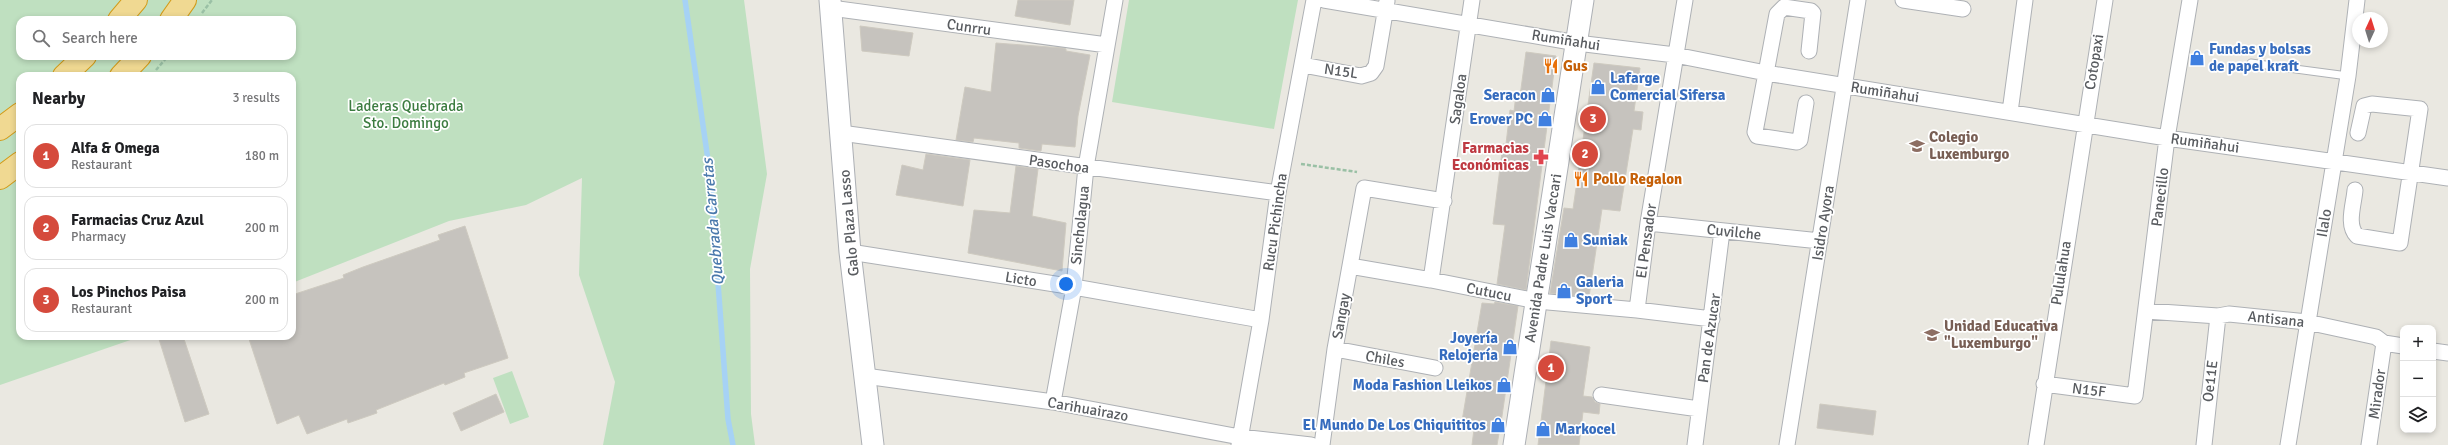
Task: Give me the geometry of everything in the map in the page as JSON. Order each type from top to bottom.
[{"type":"highway","points":[[122,16],[136,0]]},
{"type":"highway","points":[[174,16],[186,0]]},
{"type":"highway","points":[[68,72],[81,60]]},
{"type":"highway","points":[[130,72],[147,64]]},
{"type":"highway","points":[[0,129],[16,117]]},
{"type":"highway","points":[[0,178],[16,166]]},
{"type":"main road","name":"Avenida Padre Luis Vaccari","points":[[1514,445],[1583,0]]},
{"type":"main road","name":"Galo Plaza Lasso","points":[[831,4],[850,252],[873,445]]},
{"type":"street","name":"Sincholagua","points":[[1053,402],[1074,287],[1086,167],[1115,0]]},
{"type":"street","name":"Rucu Pichincha","points":[[1240,441],[1261,320],[1278,193],[1304,65],[1314,0]]},
{"type":"street","name":"Rumiñahui","points":[[1324,0],[1386,5],[1468,23],[1577,43],[1675,55],[1766,73],[2167,138],[2334,160],[2448,178]]},
{"type":"street","name":"Sagaloa","points":[[1438,282],[1444,201],[1472,0]]},
{"type":"street","name":"El Pensador","points":[[1637,310],[1648,223],[1685,0]]},
{"type":"street","name":"Isidro Ayora","points":[[1787,445],[1858,0]]},
{"type":"street","points":[[1903,0],[1963,9]]},
{"type":"street","points":[[2010,112],[2025,0]]},
{"type":"street","name":"Cotopaxi","points":[[2084,125],[2105,0]]},
{"type":"street","name":"Panecillo","points":[[2135,396],[2167,138],[2190,0]]},
{"type":"street","name":"Ilalo","points":[[2288,445],[2348,76],[2357,0]]},
{"type":"street","name":"Cunrru","points":[[831,4],[1107,45]]},
{"type":"street","name":"N15L","points":[[1304,65],[1361,76],[1371,73],[1376,66],[1386,5]]},
{"type":"street","points":[[1806,103],[1800,140],[1797,142],[1757,136],[1755,132],[1777,14],[1780,9],[1784,7],[1811,11],[1813,13],[1809,51]]},
{"type":"street","points":[[2356,190],[2351,226],[2356,236],[2400,243],[2409,172],[2420,109],[2372,104],[2364,106],[2358,133]]},
{"type":"street","name":"Pululahua","points":[[2036,445],[2084,125]]},
{"type":"street","name":"Pasochoa","points":[[841,133],[1278,193]]},
{"type":"street","points":[[1364,188],[1444,201]]},
{"type":"street","name":"Sangay","points":[[1322,445],[1335,349],[1364,188]]},
{"type":"street","name":"Cuvilche","points":[[1648,223],[1820,241]]},
{"type":"street","name":"Pan de Azucar","points":[[1694,445],[1712,319],[1722,231]]},
{"type":"street","name":"Licto","points":[[850,252],[1074,287],[1261,320]]},
{"type":"street","name":"Cutucu","points":[[1350,266],[1536,301],[1637,310]]},
{"type":"street","points":[[1637,310],[1712,319]]},
{"type":"street","name":"Antisana","points":[[2146,311],[2218,316],[2229,314],[2307,322],[2376,337],[2384,343],[2400,346]]},
{"type":"street","name":"Oe11E","points":[[2204,445],[2218,316]]},
{"type":"street","name":"Mirador","points":[[2369,445],[2384,343]]},
{"type":"street","name":"Chiles","points":[[1335,349],[1435,368]]},
{"type":"street","points":[[2436,351],[2448,353]]},
{"type":"street","name":"Carihuairazo","points":[[865,376],[1053,402],[1240,441],[1311,445]]},
{"type":"street","name":"N15F","points":[[2044,384],[2135,396]]},
{"type":"street","points":[[1601,395],[1699,409]]},
{"type":"lane","points":[[2251,63],[2348,76]]},
{"type":"path","points":[[200,16],[212,0]]},
{"type":"path","points":[[147,64],[158,60]]},
{"type":"path","points":[[1284,162],[1360,173],[1364,176],[1364,188]]},
{"type":"green space","name":"Laderas Quebrada Sto. Domingo","points":[[0,0],[744,0],[767,174],[750,269],[751,414],[755,445],[603,445],[615,382],[579,275],[582,178],[526,205],[449,221],[296,281],[296,72],[16,72],[16,340],[130,340],[0,385]]},
{"type":"green space","points":[[1129,0],[1298,0],[1274,129],[1112,102]]},
{"type":"green space","points":[[512,371],[529,417],[510,424],[493,378]]},
{"type":"building","points":[[1018,0],[1074,0],[1070,25],[1015,16]]},
{"type":"building","points":[[860,26],[913,33],[909,56],[862,51]]},
{"type":"building","points":[[996,43],[1063,48],[1066,49],[1066,51],[1090,55],[1078,116],[1075,147],[1042,144],[1041,151],[1019,148],[1019,143],[974,138],[973,142],[956,140],[965,87],[991,92]]},
{"type":"building","points":[[1526,52],[1556,56],[1526,290],[1497,284],[1505,225],[1493,224],[1503,144],[1506,144],[1510,110],[1514,111],[1516,95],[1520,96]]},
{"type":"building","points":[[1594,63],[1640,68],[1634,111],[1643,112],[1641,130],[1633,129],[1620,211],[1602,209],[1589,297],[1550,293],[1564,208],[1573,209]]},
{"type":"building","points":[[926,154],[970,160],[963,206],[896,195],[902,165],[923,170]]},
{"type":"building","points":[[1016,166],[1038,169],[1032,216],[1066,223],[1062,271],[968,253],[974,210],[1010,213]]},
{"type":"building","points":[[465,226],[508,358],[464,373],[465,377],[445,385],[444,383],[376,410],[377,413],[348,423],[347,419],[307,434],[299,415],[277,424],[249,340],[296,340],[296,294],[344,278],[343,275],[363,267],[440,240],[438,235]]},
{"type":"building","points":[[1495,302],[1518,306],[1502,416],[1497,445],[1472,445],[1474,429],[1461,427],[1482,303],[1494,304]]},
{"type":"building","points":[[159,340],[184,340],[209,414],[185,422]]},
{"type":"building","points":[[1551,341],[1590,347],[1583,396],[1592,397],[1595,402],[1600,404],[1599,414],[1583,412],[1579,445],[1538,445]]},
{"type":"building","points":[[496,394],[504,412],[461,431],[453,413]]},
{"type":"building","points":[[1820,404],[1876,411],[1873,435],[1817,428]]},
{"type":"waterway","name":"Quebrada Carretas","points":[[685,0],[710,174],[728,419],[733,445]]},
{"type":"place","name":"Fundas y bolsas de papel kraft","points":[[2197,58]]},
{"type":"place","name":"Gus","points":[[1551,66]]},
{"type":"place","name":"Lafarge Comercial Sifersa","points":[[1598,87]]},
{"type":"place","name":"Seracon","points":[[1548,95]]},
{"type":"place","name":"Erover PC","points":[[1545,119]]},
{"type":"place","name":"Los Pinchos Paisa","points":[[1593,119]]},
{"type":"place","name":"Colegio Luxemburgo","points":[[1917,146]]},
{"type":"place","name":"Farmacias Cruz Azul","points":[[1585,154]]},
{"type":"place","name":"Farmacias Económicas","points":[[1541,157]]},
{"type":"place","name":"Pollo Regalon","points":[[1581,179]]},
{"type":"place","name":"Suniak","points":[[1571,240]]},
{"type":"place","name":"Galeria Sport","points":[[1564,291]]},
{"type":"place","name":"Unidad Educativa \"Luxemburgo\"","points":[[1932,335]]},
{"type":"place","name":"Joyería Relojería","points":[[1510,347]]},
{"type":"place","name":"Alfa & Omega","points":[[1551,368]]},
{"type":"place","name":"Moda Fashion Lleikos","points":[[1504,385]]},
{"type":"place","name":"El Mundo De Los Chiquititos","points":[[1498,425]]},
{"type":"place","name":"Markocel","points":[[1543,429]]}]
